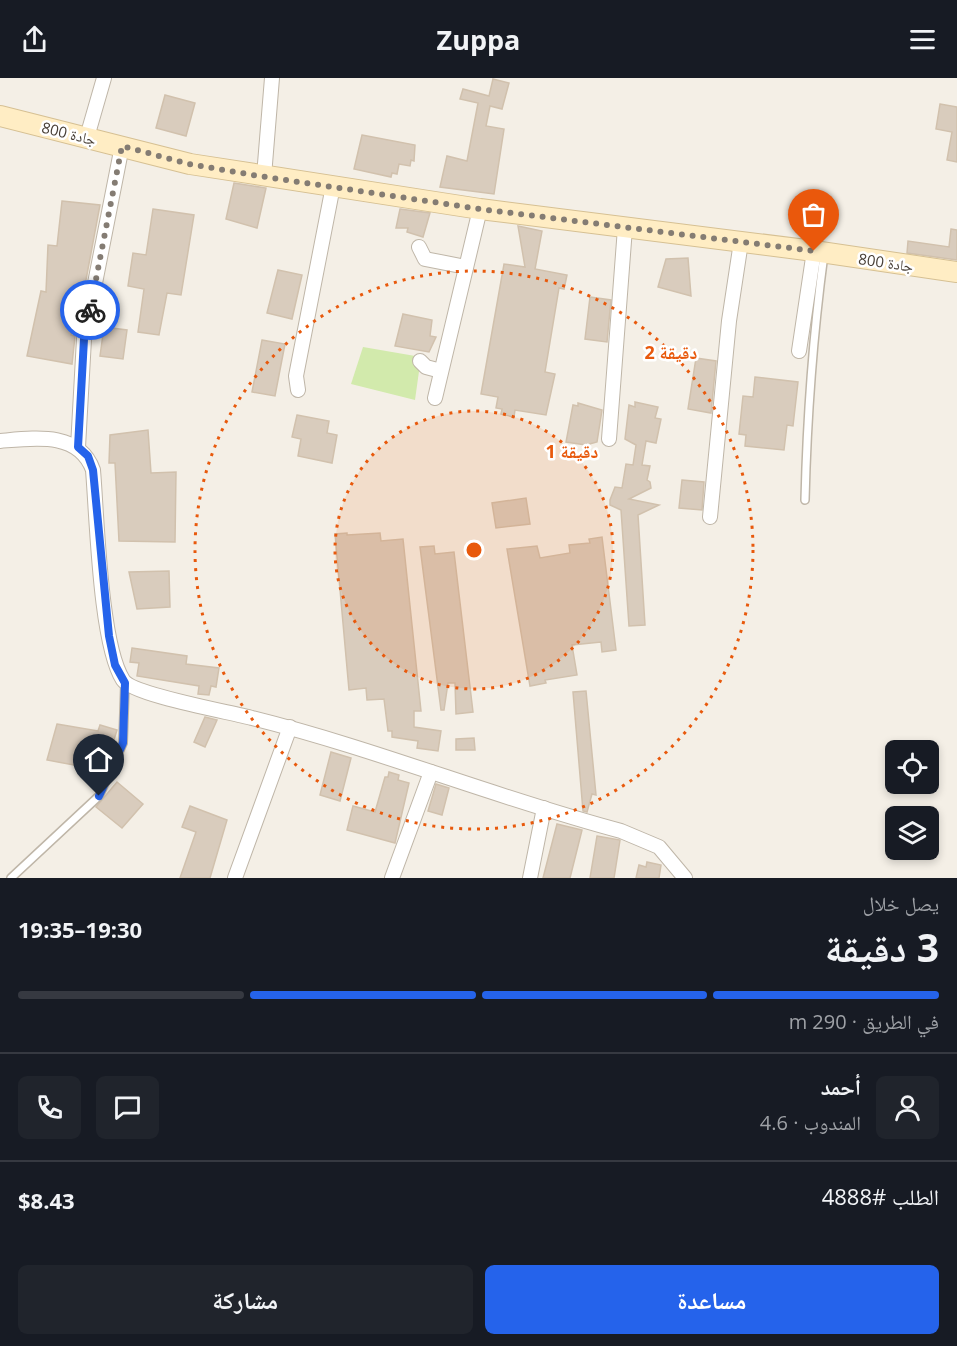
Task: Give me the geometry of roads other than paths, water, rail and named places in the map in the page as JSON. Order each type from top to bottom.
[{"type":"main road","name":"جادة 800","points":[[0,116],[189,164],[480,209],[957,272]]},
{"type":"street","points":[[87,138],[104,78]]},
{"type":"street","points":[[264,176],[272,78]]},
{"type":"street","points":[[78,447],[84,339],[122,146]]},
{"type":"street","points":[[298,390],[296,376],[333,186]]},
{"type":"street","points":[[435,398],[480,209]]},
{"type":"street","points":[[609,439],[625,228]]},
{"type":"street","points":[[710,517],[729,321],[741,242]]},
{"type":"street","points":[[419,247],[425,259],[466,267]]},
{"type":"street","points":[[799,351],[819,252]]},
{"type":"street","points":[[420,361],[426,367],[441,371]]},
{"type":"street","points":[[0,441],[40,438],[78,447],[88,456],[93,470],[109,636],[115,665],[125,683],[148,693],[290,727],[653,844],[667,854],[685,878]]},
{"type":"street","points":[[235,878],[290,727]]},
{"type":"street","points":[[392,878],[431,772]]},
{"type":"street","points":[[530,878],[544,808]]},
{"type":"lane","points":[[805,500],[807,416],[819,252]]},
{"type":"lane","points":[[10,878],[99,796],[123,743],[125,683]]}]
